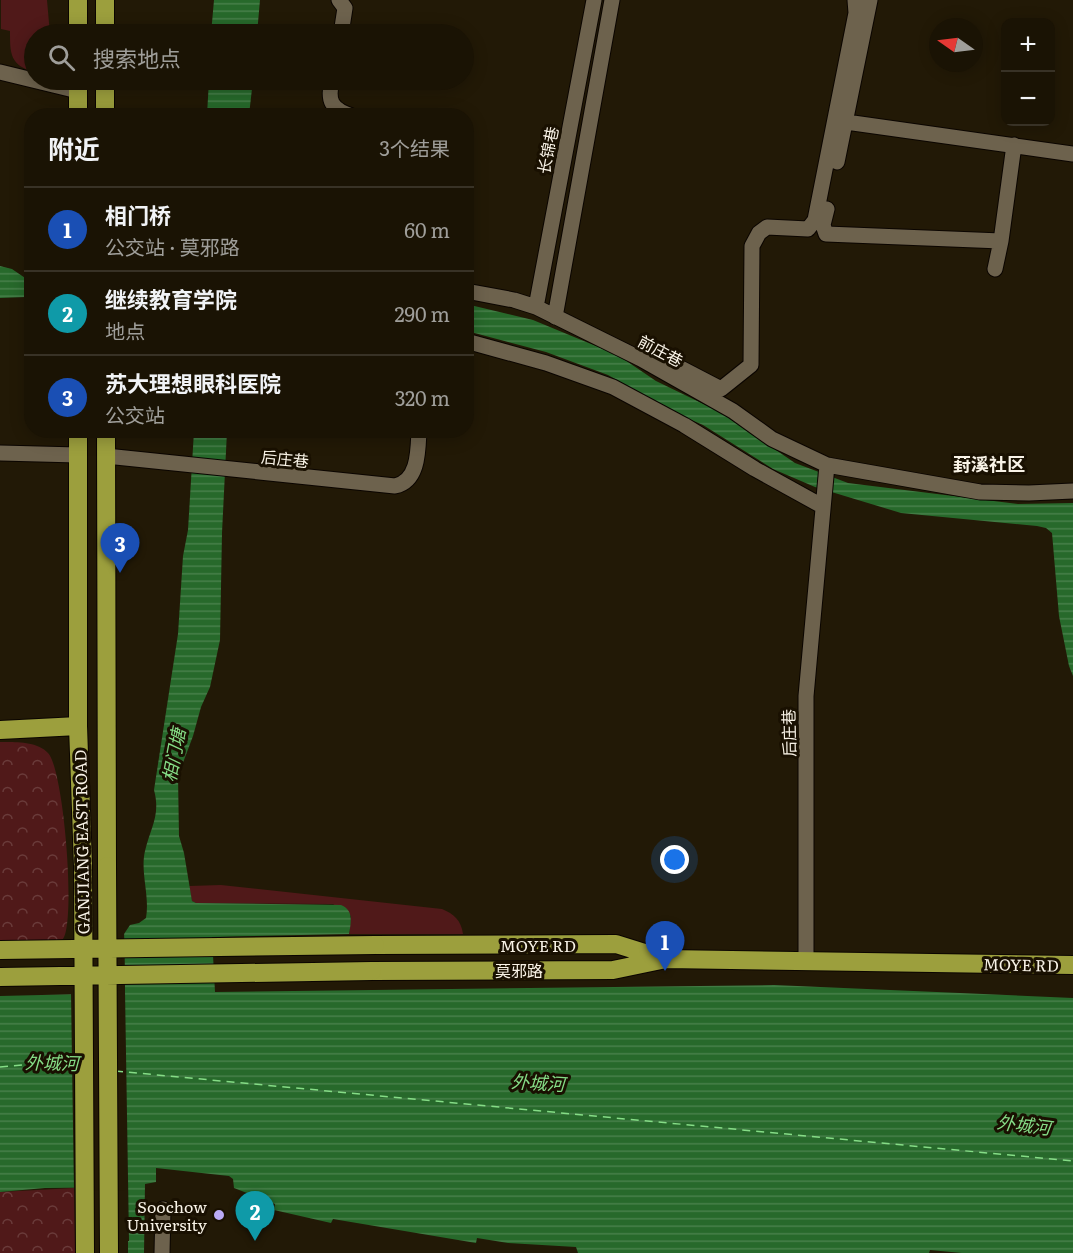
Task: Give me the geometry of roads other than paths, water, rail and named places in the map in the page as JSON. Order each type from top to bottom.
[{"type":"main road","points":[[78,0],[78,24]]},
{"type":"main road","points":[[105,0],[105,24]]},
{"type":"main road","points":[[78,90],[78,108]]},
{"type":"main road","points":[[105,90],[105,108]]},
{"type":"main road","name":"GANJIANG EAST ROAD","points":[[78,438],[78,726],[83,866],[85,1253]]},
{"type":"main road","name":"GANJIANG EAST ROAD","points":[[106,438],[109,1253]]},
{"type":"main road","points":[[0,730],[78,726]]},
{"type":"main road","name":"MOYE RD","points":[[0,950],[375,945],[616,945],[666,959],[1073,965]]},
{"type":"main road","name":"莫邪路","points":[[0,977],[613,970],[666,959]]},
{"type":"street","points":[[339,0],[345,8],[343,24]]},
{"type":"street","name":"长锦巷","points":[[536,307],[594,0]]},
{"type":"street","points":[[555,317],[612,0]]},
{"type":"street","points":[[641,359],[669,362],[721,389],[751,365],[752,246],[759,233],[767,227],[808,229],[815,220],[856,12],[855,0]]},
{"type":"street","points":[[870,0],[823,225],[826,234],[1001,242]]},
{"type":"street","points":[[0,72],[24,76]]},
{"type":"street","points":[[330,90],[331,101],[335,108]]},
{"type":"street","points":[[846,122],[1073,154]]},
{"type":"street","points":[[995,269],[1001,242],[1014,146]]},
{"type":"street","name":"前庄巷","points":[[474,292],[514,300],[536,307],[641,359],[733,411],[772,439],[827,465],[980,492],[1073,491]]},
{"type":"street","points":[[474,342],[546,363],[613,387],[684,425],[756,469],[822,502]]},
{"type":"street","name":"后庄巷","points":[[106,456],[392,486],[399,485],[411,476],[415,467],[418,438]]},
{"type":"street","points":[[0,453],[78,455]]},
{"type":"street","name":"后庄巷","points":[[806,961],[806,696],[827,465]]},
{"type":"street","points":[[162,1253],[163,1209]]},
{"type":"water","points":[[214,0],[260,0],[258,24],[212,24]]},
{"type":"water","points":[[208,90],[252,90],[250,108],[207,108]]},
{"type":"water","points":[[0,266],[12,269],[24,277],[24,297],[0,298]]},
{"type":"water","points":[[474,306],[533,320],[608,351],[656,381],[722,413],[795,463],[848,483],[1018,504],[1073,503],[1073,676],[1059,616],[1052,533],[1046,528],[901,513],[815,487],[773,469],[703,425],[673,412],[608,375],[546,352],[474,333]]},
{"type":"water","points":[[194,438],[227,438],[220,640],[210,687],[178,776],[179,836],[192,901],[196,903],[341,905],[348,910],[351,917],[349,934],[212,937],[215,992],[774,985],[1073,998],[1073,1253],[962,1253],[930,1250],[929,1253],[578,1253],[576,1247],[508,1243],[477,1238],[476,1243],[333,1219],[331,1223],[274,1210],[275,1204],[234,1188],[233,1179],[229,1176],[156,1168],[156,1182],[145,1184],[144,1253],[128,1253],[128,1187],[45,1188],[0,1192],[0,996],[125,993],[124,934],[130,925],[146,918],[144,859],[156,814],[154,790],[178,634],[183,556],[188,530]]},
{"type":"place","name":"苏大理想眼科医院","points":[[120,573]]},
{"type":"place","name":"相门桥","points":[[665,971]]},
{"type":"place","name":"Soochow University","points":[[219,1215]]},
{"type":"place","name":"继续教育学院","points":[[255,1241]]},
{"type":"district","name":"葑溪社区","points":[[989,463]]},
{"type":"water label","name":"相门塘","points":[[173,755]]},
{"type":"water label","name":"外城河","points":[[52,1062]]},
{"type":"water label","name":"外城河","points":[[538,1082]]},
{"type":"water label","name":"外城河","points":[[1024,1124]]}]
